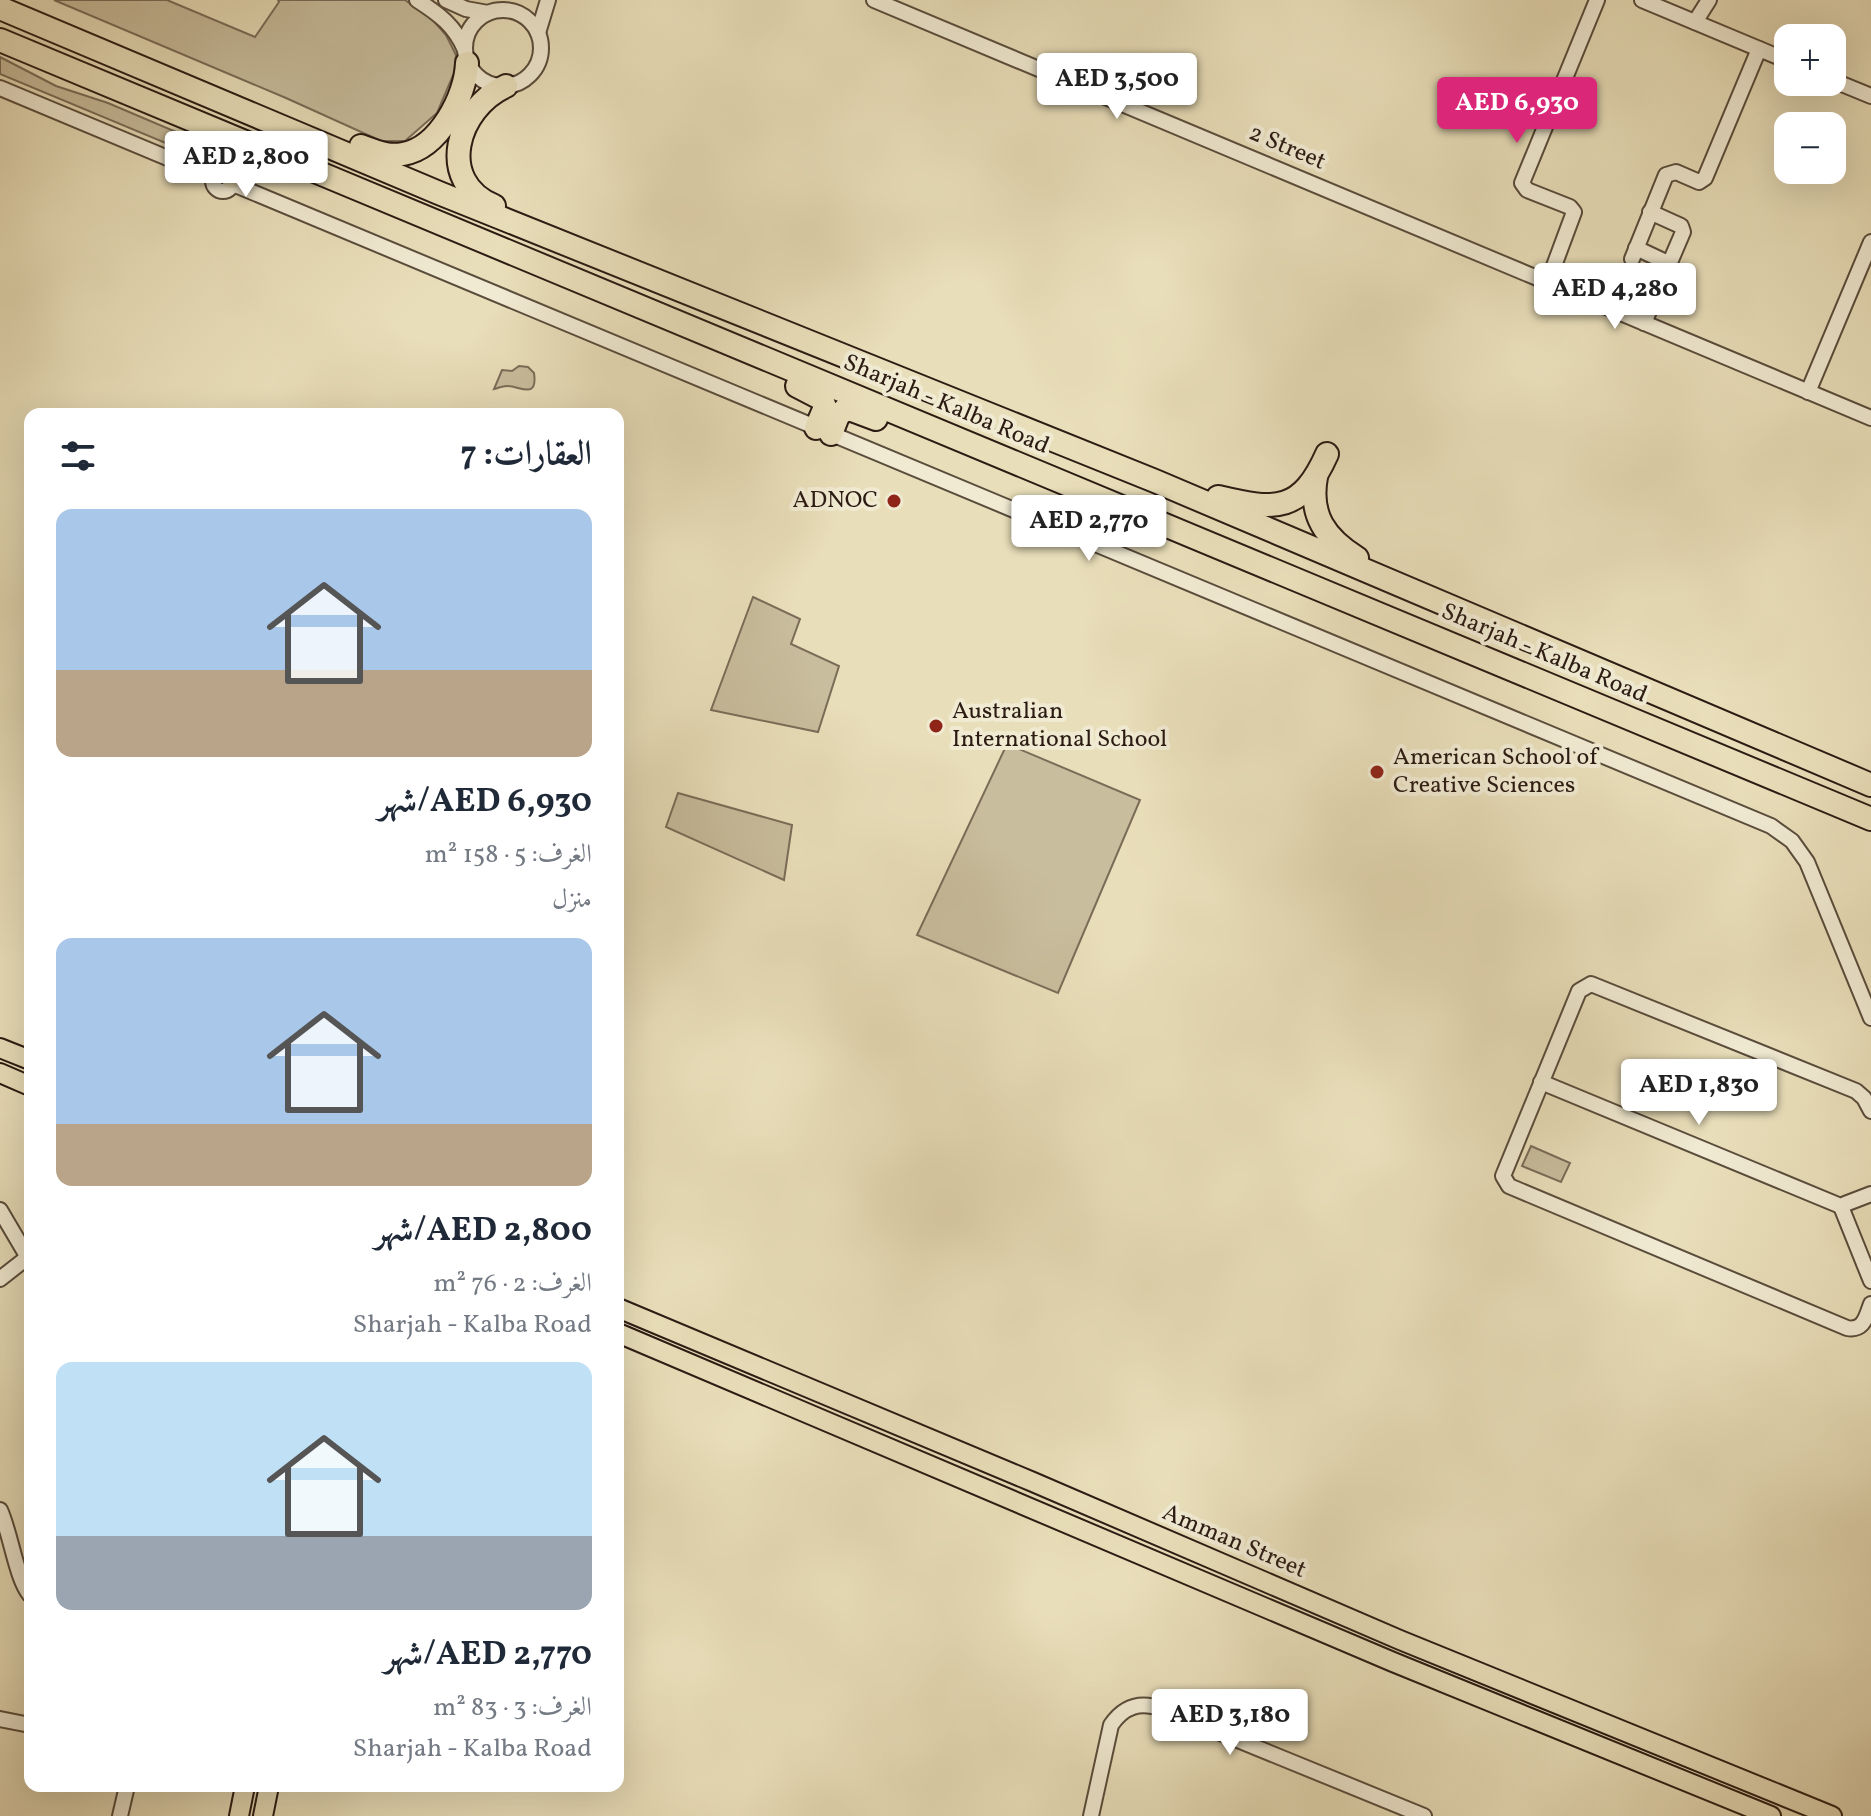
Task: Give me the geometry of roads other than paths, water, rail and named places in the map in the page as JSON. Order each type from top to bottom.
[{"type":"highway","name":"Sharjah - Kalba Road","points":[[0,8],[766,327],[1155,481],[1870,784]]},
{"type":"highway","name":"Sharjah - Kalba Road","points":[[0,40],[1871,819]]},
{"type":"highway","points":[[116,56],[157,60],[379,153],[392,155],[418,149],[434,135],[462,93],[466,56]]},
{"type":"highway","points":[[506,86],[482,100],[473,111],[459,144],[461,169],[466,182],[480,198],[720,302],[766,327]]},
{"type":"highway","points":[[219,131],[227,150],[225,177]]},
{"type":"highway","points":[[225,177],[242,162],[266,151]]},
{"type":"highway","points":[[677,320],[708,345],[820,396],[825,407],[823,431]]},
{"type":"highway","points":[[823,431],[848,409],[971,456],[1010,460]]},
{"type":"highway","points":[[1155,481],[1258,505],[1281,504],[1304,493],[1317,476],[1327,454]]},
{"type":"highway","points":[[1317,476],[1313,496],[1319,521],[1334,540],[1352,555],[1396,582]]},
{"type":"main road","points":[[0,1048],[24,1058]]},
{"type":"main road","points":[[0,1073],[24,1083]]},
{"type":"main road","name":"Amman Street","points":[[624,1311],[1386,1634],[1832,1816]]},
{"type":"main road","name":"Amman Street","points":[[624,1336],[1393,1662],[1771,1816]]},
{"type":"main road","points":[[239,1816],[244,1792]]},
{"type":"main road","points":[[263,1816],[268,1792]]},
{"type":"street","points":[[417,0],[447,20],[483,81],[506,86],[519,83],[536,68],[542,46],[538,33],[527,18],[519,14],[466,9],[446,0]]},
{"type":"street","points":[[466,56],[471,28],[495,11],[520,0]]},
{"type":"street","points":[[538,33],[548,0]]},
{"type":"street","name":"2 Street","points":[[874,0],[1871,418]]},
{"type":"street","points":[[1548,282],[1574,212],[1570,207],[1527,190],[1522,183],[1597,0]]},
{"type":"street","points":[[1642,0],[1774,55]]},
{"type":"street","points":[[1695,22],[1709,0]]},
{"type":"street","points":[[1670,264],[1634,254],[1664,178],[1676,172],[1696,182],[1705,178],[1759,49]]},
{"type":"street","points":[[1846,86],[1871,96]]},
{"type":"street","points":[[0,88],[225,177],[823,431],[1771,826],[1792,841],[1807,862],[1871,1018]]},
{"type":"street","points":[[1644,323],[1683,230],[1681,226],[1650,212]]},
{"type":"street","points":[[1808,392],[1871,242]]},
{"type":"street","points":[[1871,1111],[1856,1091],[1591,984],[1579,991],[1503,1172],[1509,1186],[1847,1328],[1854,1329],[1863,1324],[1871,1304]]},
{"type":"street","points":[[1541,1082],[1843,1207],[1871,1194]]},
{"type":"street","points":[[1843,1207],[1871,1281]]},
{"type":"street","points":[[0,1210],[24,1251]]},
{"type":"street","points":[[0,1279],[24,1262]]},
{"type":"street","points":[[0,1510],[24,1586]]},
{"type":"street","points":[[17,1563],[18,1588],[24,1599]]},
{"type":"street","points":[[1091,1816],[1111,1725],[1118,1715],[1139,1704],[1162,1709],[1424,1816]]},
{"type":"street","points":[[0,1719],[24,1724]]},
{"type":"street","points":[[120,1816],[126,1792]]},
{"type":"place","name":"ADNOC","points":[[894,501]]},
{"type":"place","name":"Australian International School","points":[[936,726]]},
{"type":"place","name":"American School of Creative Sciences","points":[[1377,772]]}]
